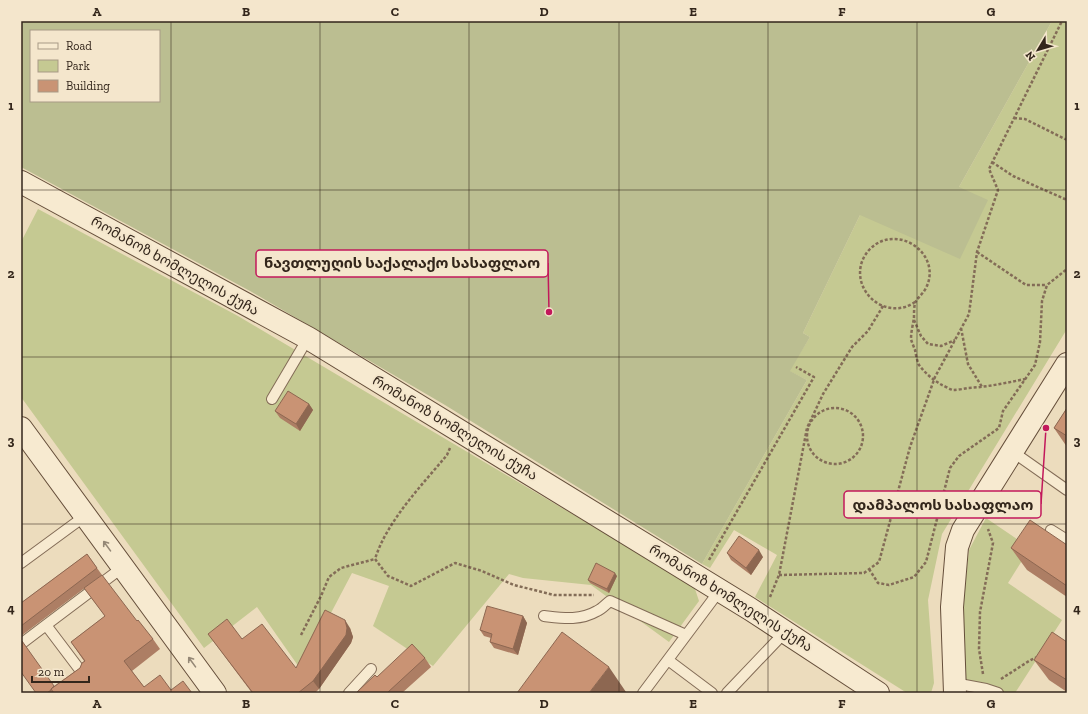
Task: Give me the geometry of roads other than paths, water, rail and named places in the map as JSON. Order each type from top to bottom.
[{"type":"street","name":"რომანოზ ხომლელის ქუჩა","points":[[21,182],[308,338],[762,616],[878,693]]},
{"type":"street","points":[[954,688],[952,607],[957,547],[963,530],[1067,364]]},
{"type":"street","points":[[21,428],[215,693]]},
{"type":"lane","points":[[272,399],[308,338]]},
{"type":"lane","points":[[1013,452],[1067,490]]},
{"type":"lane","points":[[21,563],[85,516]]},
{"type":"lane","points":[[1051,530],[1067,540]]},
{"type":"lane","points":[[21,644],[123,567]]},
{"type":"lane","points":[[643,693],[720,590]]},
{"type":"lane","points":[[544,616],[571,619],[598,611],[610,601],[686,636]]},
{"type":"lane","points":[[46,625],[83,674]]},
{"type":"lane","points":[[727,693],[786,631]]},
{"type":"lane","points":[[668,660],[712,693]]},
{"type":"lane","points":[[349,693],[371,669]]},
{"type":"lane","points":[[954,688],[986,689],[998,693]]},
{"type":"place","name":"ნავთლუღის საქალაქო სასაფლაო","points":[[549,312]]},
{"type":"place","name":"დამპალოს სასაფლაო","points":[[1046,428]]}]
